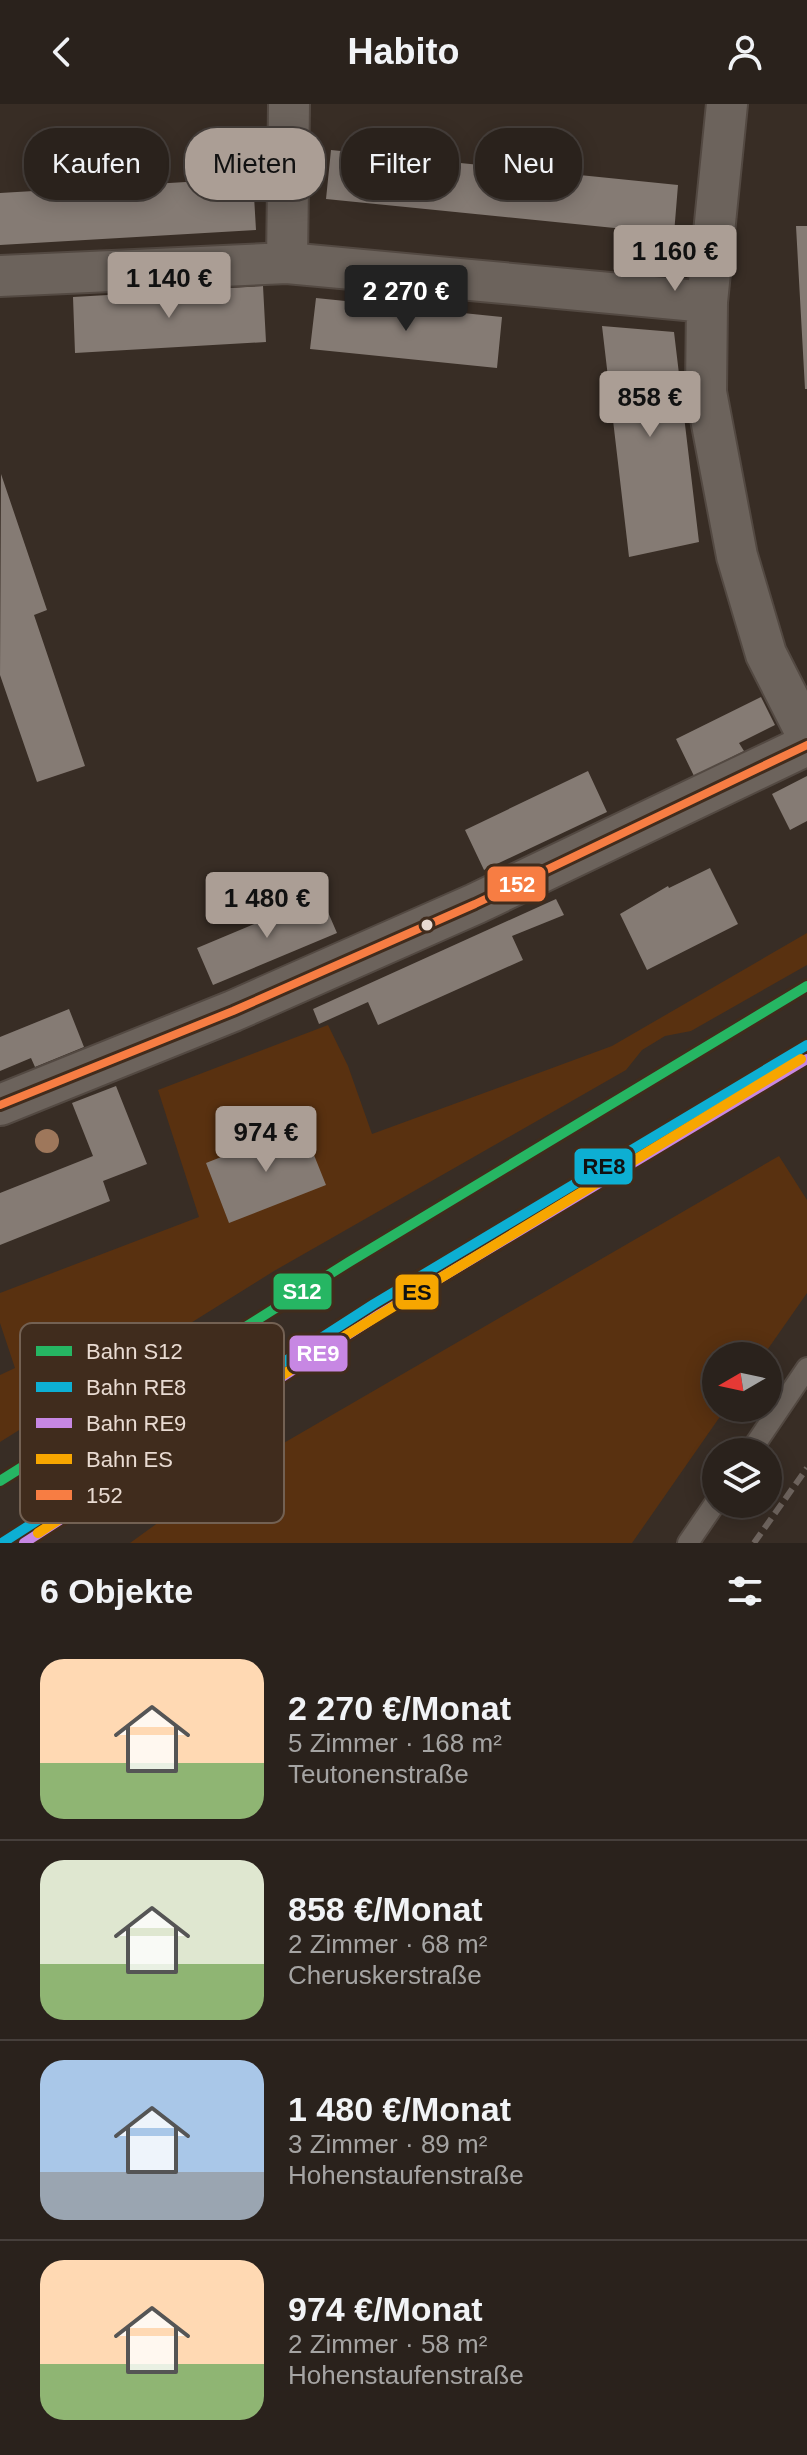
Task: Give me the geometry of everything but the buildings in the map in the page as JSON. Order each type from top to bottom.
[{"type":"street","points":[[287,263],[289,104]]},
{"type":"street","points":[[727,104],[707,302],[706,392],[737,556],[766,654],[807,735]]},
{"type":"street","points":[[0,276],[287,263],[707,302]]},
{"type":"street","points":[[0,1105],[233,1011],[475,904],[807,745]]},
{"type":"lane","points":[[760,1438],[807,1368]]},
{"type":"lane","points":[[688,1543],[705,1518]]},
{"type":"shaded area","points":[[807,933],[807,965],[691,1031],[665,1036],[642,1050],[626,1070],[274,1271],[191,1323],[20,1323],[20,1430],[0,1442],[0,1375],[15,1368],[0,1323],[0,1293],[199,1217],[158,1090],[328,1025],[348,1066],[372,1134],[612,1046]]},
{"type":"shaded area","points":[[779,1156],[807,1200],[807,1293],[773,1342],[702,1342],[702,1422],[716,1422],[702,1438],[702,1442],[632,1543],[130,1543],[158,1523],[284,1523],[284,1443]]},
{"type":"railway","points":[[754,1543],[807,1468]]},
{"type":"rail line","name":"S12","points":[[252,1323],[807,986]]},
{"type":"rail line","name":"RE8","points":[[284,1362],[374,1304],[807,1045]]},
{"type":"rail line","name":"ES","points":[[284,1374],[801,1059]]},
{"type":"rail line","name":"RE9","points":[[284,1376],[380,1314],[807,1059]]},
{"type":"rail line","name":"S12","points":[[0,1481],[20,1468]]},
{"type":"rail line","name":"RE8","points":[[2,1543],[33,1523]]},
{"type":"rail line","name":"ES","points":[[38,1533],[53,1523]]},
{"type":"rail line","name":"RE9","points":[[24,1543],[55,1523]]},
{"type":"transit line","name":"152","points":[[0,1105],[233,1011],[475,904],[807,745]]}]
